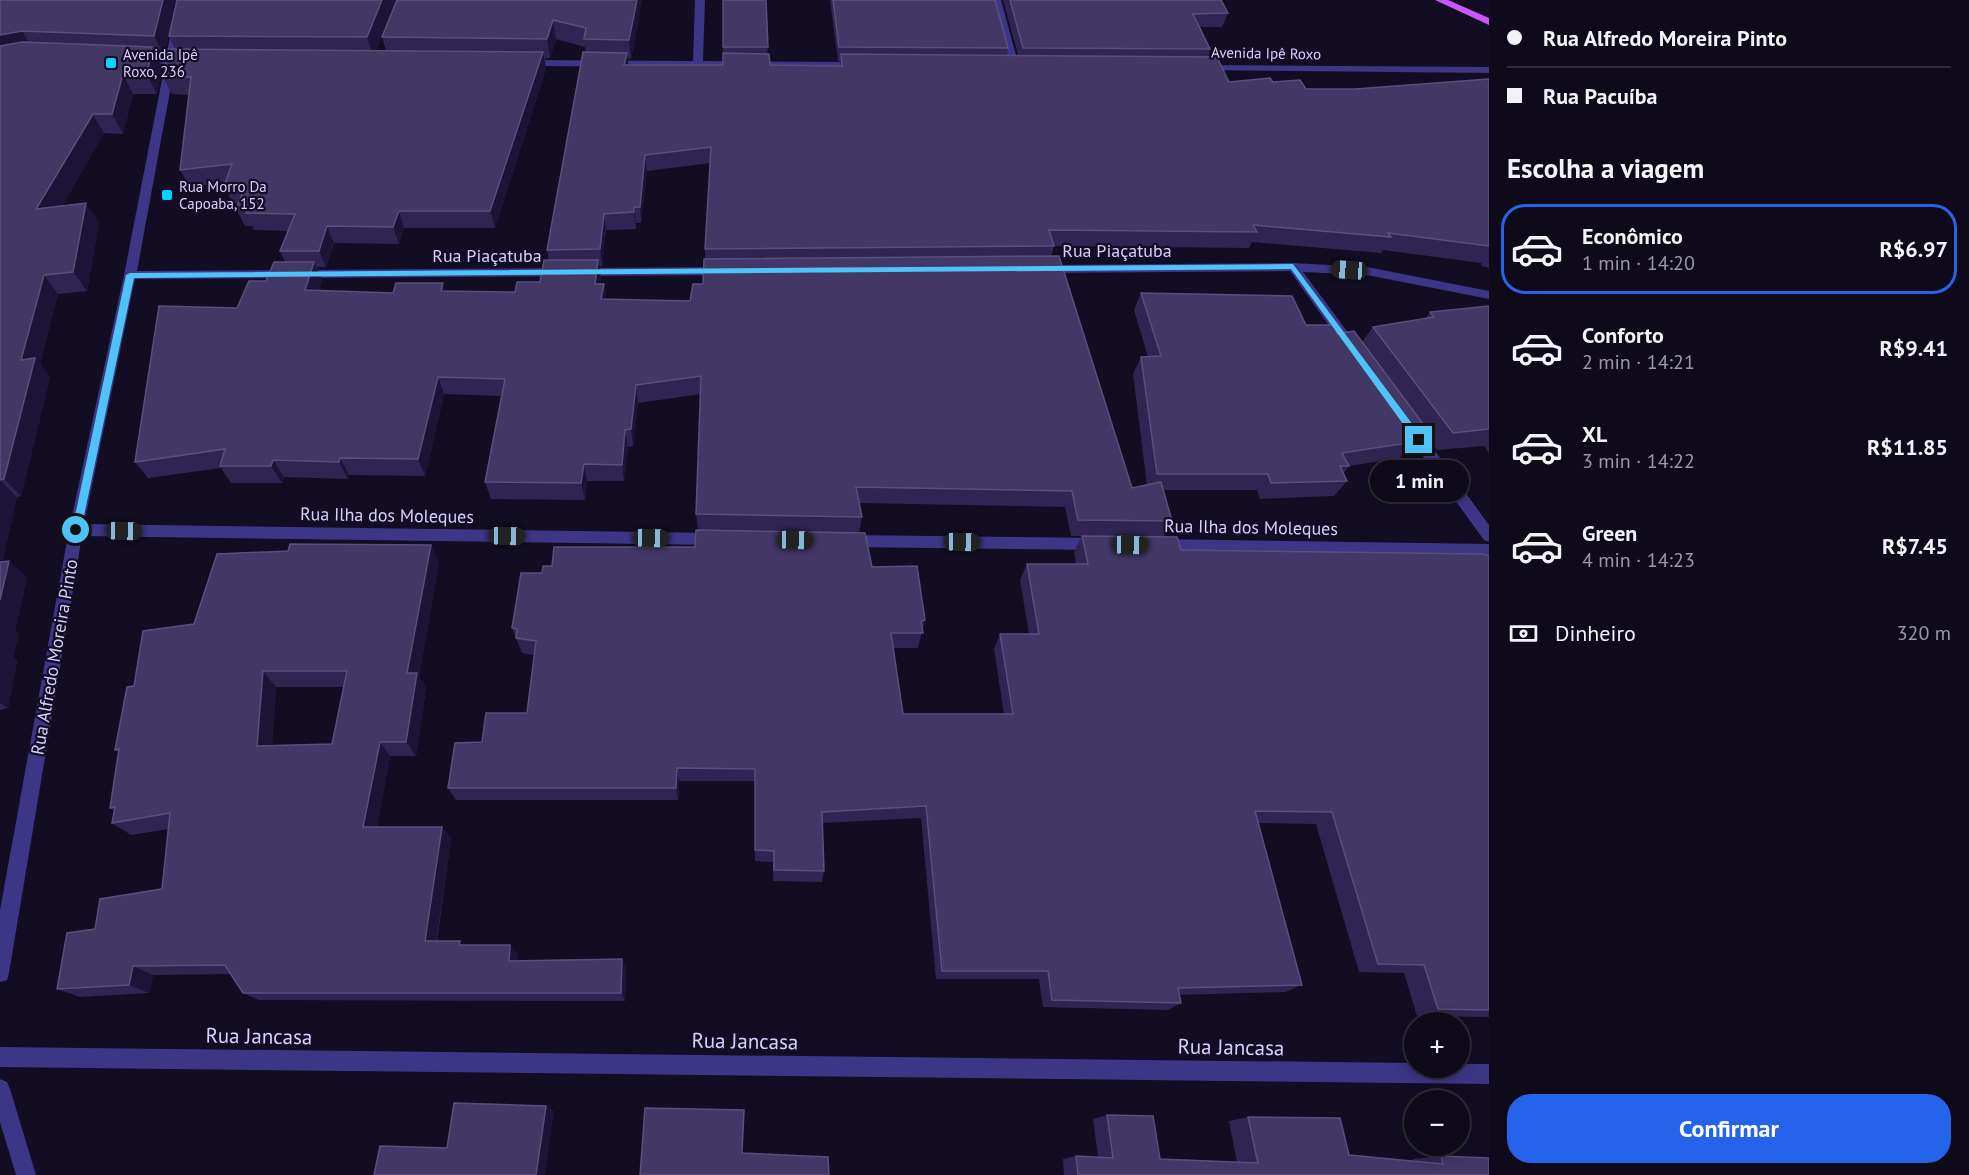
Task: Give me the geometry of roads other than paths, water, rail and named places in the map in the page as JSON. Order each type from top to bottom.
[{"type":"main road","points":[[1440,0],[1489,22]]},
{"type":"street","name":"Rua Alfredo Moreira Pinto","points":[[0,973],[2,933],[76,530],[130,275],[182,0]]},
{"type":"street","points":[[698,64],[700,0]]},
{"type":"street","points":[[996,0],[1014,66]]},
{"type":"street","points":[[125,59],[194,61]]},
{"type":"street","points":[[509,63],[873,65]]},
{"type":"street","points":[[1002,66],[1026,66]]},
{"type":"street","name":"Avenida Ipê Roxo","points":[[1192,68],[1489,70]]},
{"type":"street","points":[[1293,267],[1363,363]]},
{"type":"street","name":"Rua Piaçatuba","points":[[1029,269],[1293,267],[1367,271],[1489,295]]},
{"type":"street","name":"Rua Piaçatuba","points":[[130,275],[741,271]]},
{"type":"street","points":[[1405,421],[1489,536]]},
{"type":"street","name":"Rua Ilha dos Moleques","points":[[76,530],[735,539]]},
{"type":"street","points":[[831,540],[1106,544]]},
{"type":"street","name":"Rua Ilha dos Moleques","points":[[1142,545],[1489,550]]},
{"type":"street","name":"Rua Jancasa","points":[[0,1057],[1489,1074]]},
{"type":"street","points":[[0,1089],[26,1175]]},
{"type":"place","name":"Avenida Ipê Roxo, 236","points":[[111,63]]},
{"type":"place","name":"Rua Morro Da Capoaba, 152","points":[[167,195]]}]
